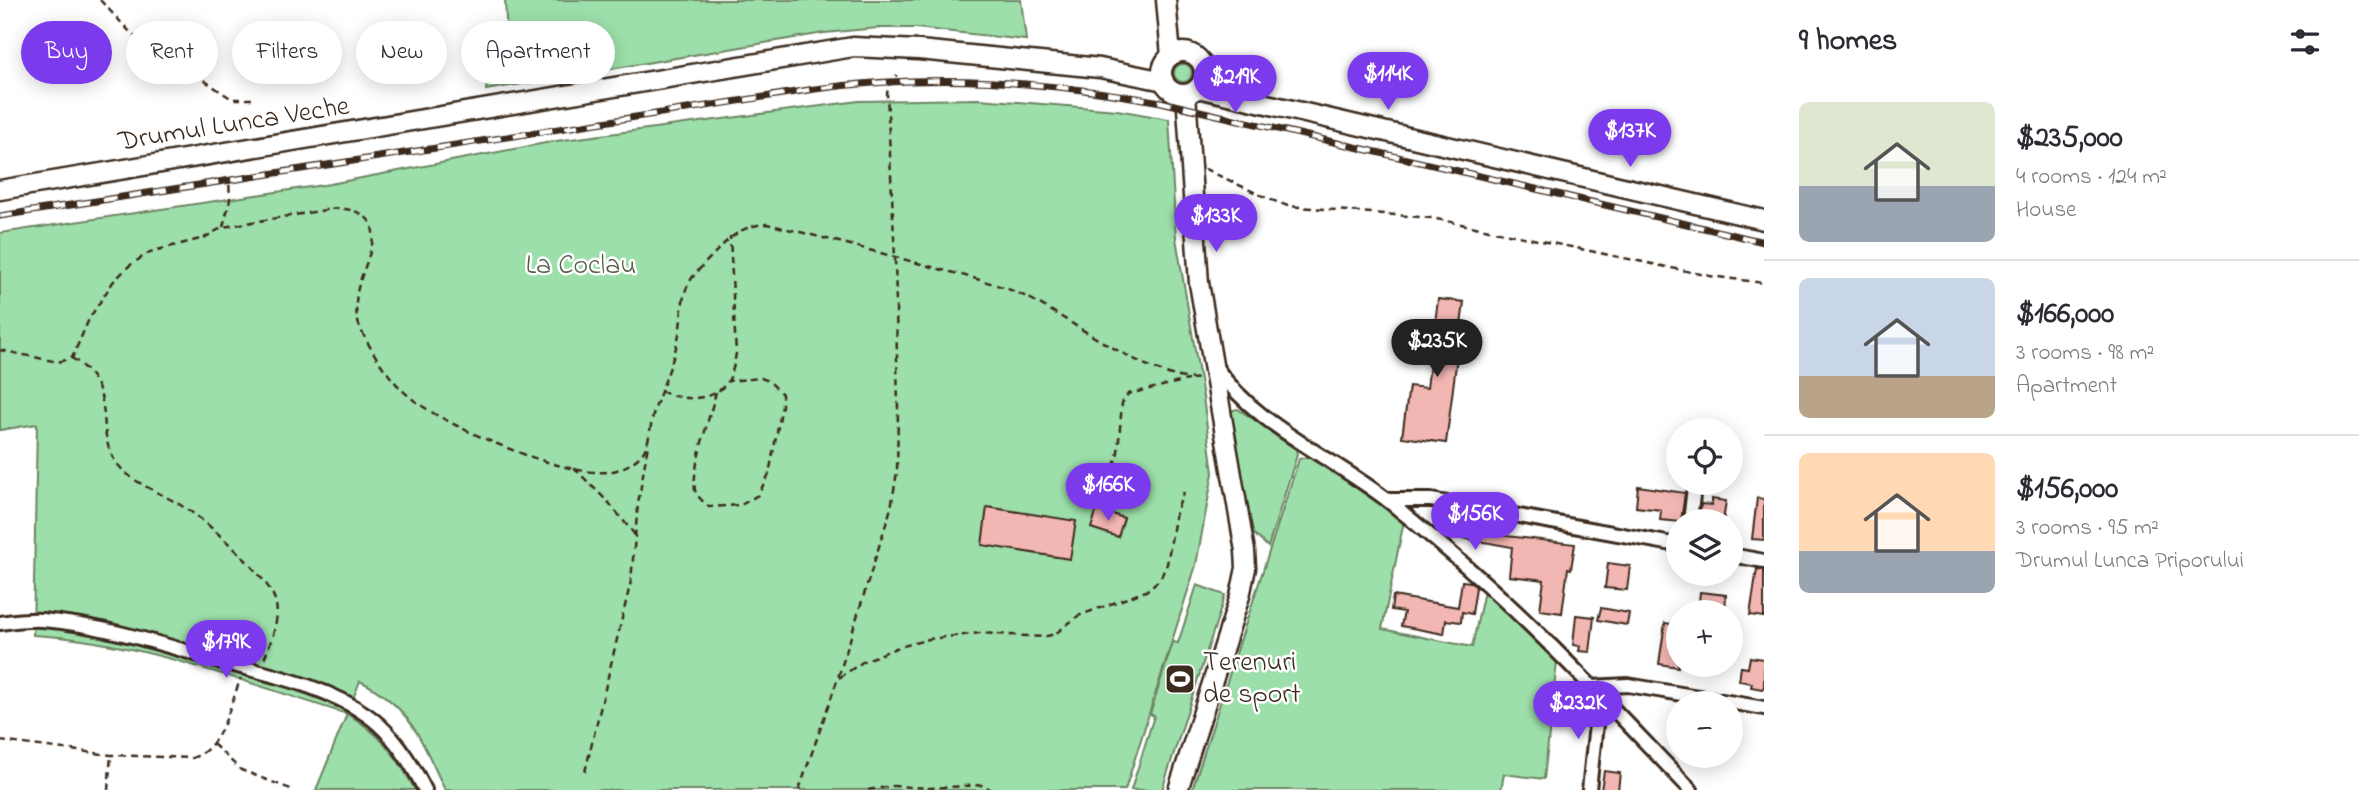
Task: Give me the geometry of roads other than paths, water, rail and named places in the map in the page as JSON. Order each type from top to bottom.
[{"type":"street","points":[[1166,1],[1172,63],[1198,58],[1191,163],[1199,283],[1246,568],[1240,597],[1178,790]]},
{"type":"street","name":"Drumul Lunca Veche","points":[[0,190],[853,47],[919,50],[1100,68],[1172,63],[1172,91],[1196,84],[1764,220]]},
{"type":"street","points":[[1212,362],[1234,390],[1259,412],[1388,500],[1477,576],[1531,626],[1691,790]]},
{"type":"street","points":[[1388,500],[1431,500],[1666,543]]},
{"type":"street","points":[[1743,557],[1764,561]]},
{"type":"street","points":[[0,623],[40,620],[108,631],[259,672],[333,697],[369,716],[392,739],[408,759],[425,790]]},
{"type":"street","points":[[1595,692],[1628,685],[1764,708]]},
{"type":"street","points":[[1589,790],[1595,692]]},
{"type":"railway","points":[[0,216],[815,89],[903,81],[946,81],[1031,84],[1161,102],[1764,242]]},
{"type":"place","name":"Terenuri de sport","points":[[1180,679]]},
{"type":"park label","name":"La Coclau","points":[[581,266]]}]
